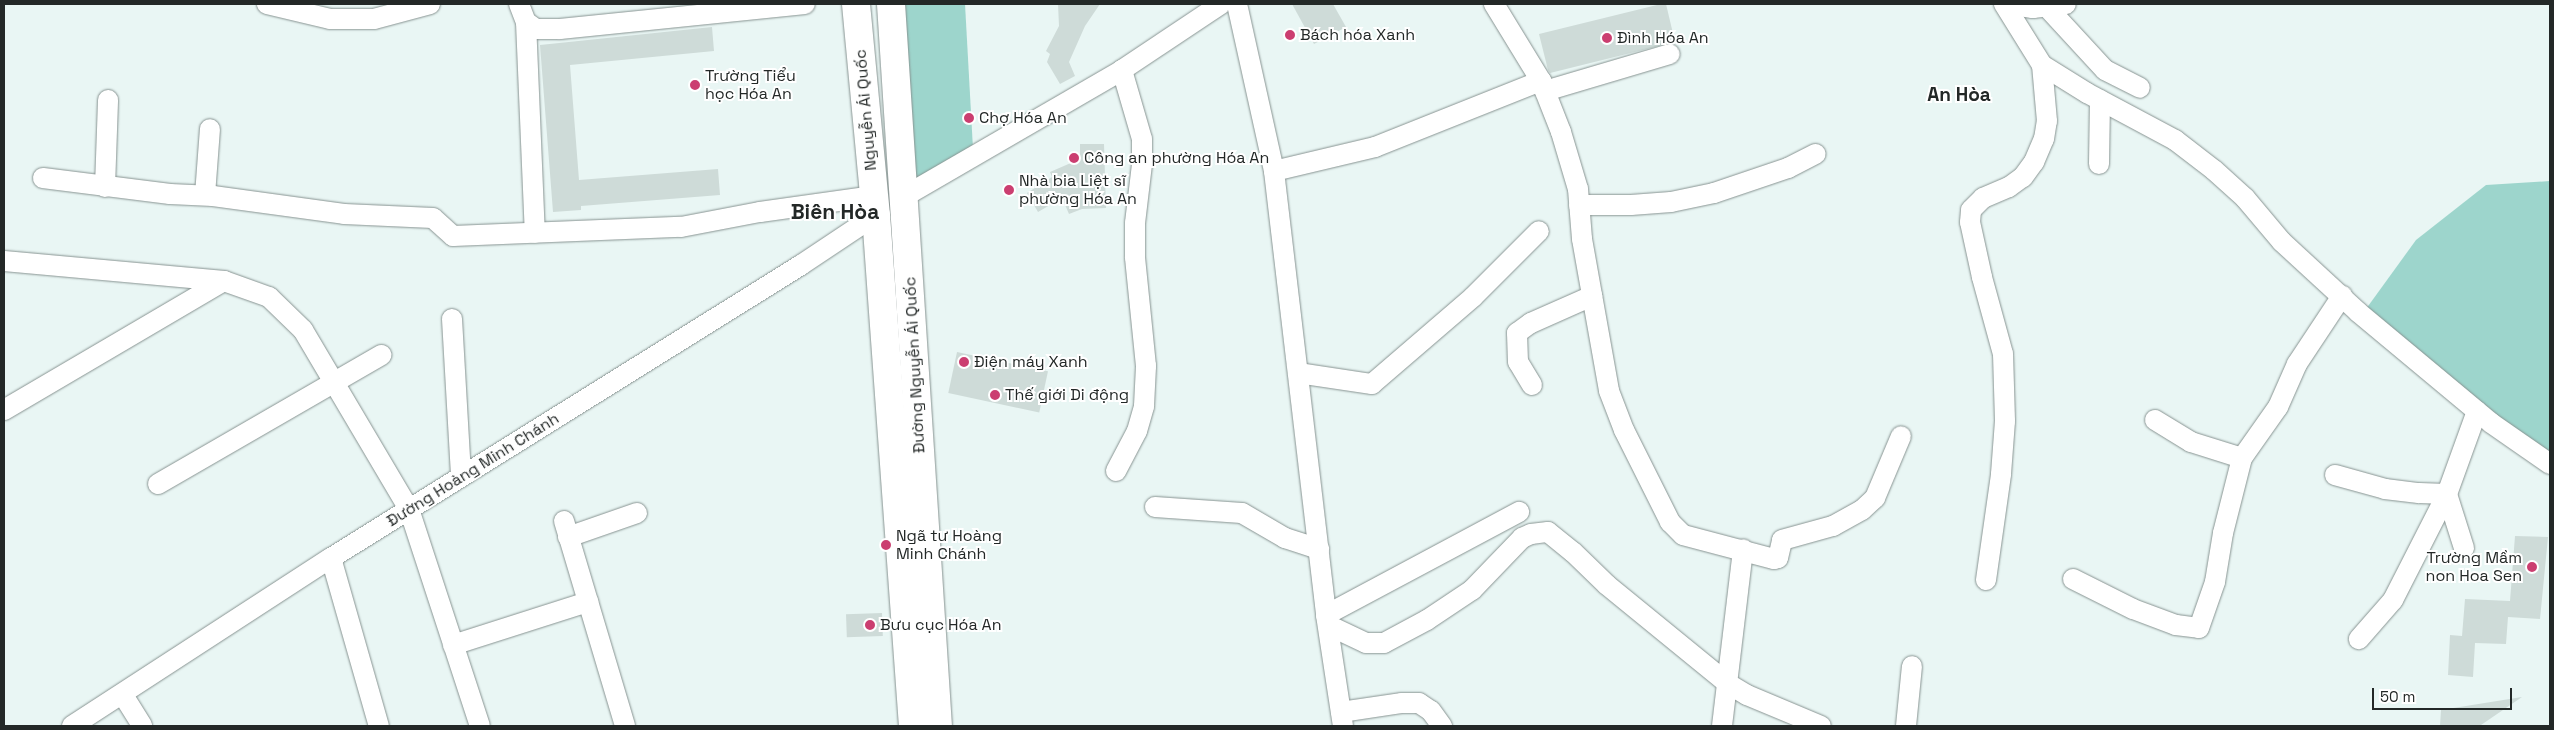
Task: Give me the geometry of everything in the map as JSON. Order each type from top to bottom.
[{"type":"main road","name":"Nguyễn Ái Quốc","points":[[856,4],[875,206]]},
{"type":"main road","name":"Đường Nguyễn Ái Quốc","points":[[891,4],[938,726]]},
{"type":"main road","points":[[875,206],[905,196]]},
{"type":"main road","name":"Đường Nguyễn Ái Quốc","points":[[875,206],[913,726]]},
{"type":"street","points":[[267,4],[300,8],[330,19],[374,19],[430,4]]},
{"type":"street","points":[[519,4],[526,22],[535,233]]},
{"type":"street","points":[[526,22],[536,28],[560,29],[805,4]]},
{"type":"street","points":[[905,196],[1122,70],[1222,4]]},
{"type":"street","points":[[1237,4],[1274,171],[1318,549],[1342,719],[1402,702],[1419,703],[1431,710],[1442,726]]},
{"type":"street","points":[[1494,4],[1543,86],[1567,151],[1578,189],[1582,239],[1609,391],[1624,430],[1670,522],[1684,535],[1743,549],[1774,559],[1778,558],[1782,540],[1833,526],[1862,510],[1875,498],[1902,436]]},
{"type":"street","points":[[2006,4],[2032,8],[2066,4]]},
{"type":"street","points":[[1986,580],[2001,474],[2006,420],[2003,354],[1982,277],[1970,222],[1971,210],[1983,198],[2009,187],[2023,177],[2034,162],[2044,139],[2047,120],[2042,65],[2006,4]]},
{"type":"street","points":[[2046,6],[2105,70],[2140,88]]},
{"type":"street","points":[[1274,171],[1374,147],[1543,86],[1670,54]]},
{"type":"street","points":[[2042,65],[2100,100],[2175,140],[2214,170],[2245,198],[2282,242],[2342,296],[2491,423],[2550,464]]},
{"type":"street","points":[[1116,470],[1137,431],[1144,406],[1146,366],[1135,257],[1142,139],[1122,70]]},
{"type":"street","points":[[105,187],[108,100]]},
{"type":"street","points":[[2099,164],[2100,100]]},
{"type":"street","points":[[206,196],[210,129]]},
{"type":"street","points":[[1579,205],[1641,204],[1714,193],[1788,168],[1816,154]]},
{"type":"street","points":[[43,178],[105,187],[206,196],[344,214],[433,218],[453,236],[681,227],[760,212],[875,206]]},
{"type":"street","name":"Đường Hoàng Minh Chánh","points":[[72,726],[123,695],[330,558],[801,265],[875,206]]},
{"type":"street","points":[[1298,373],[1372,384],[1473,297],[1539,231]]},
{"type":"street","points":[[4,261],[224,281],[270,297],[303,330],[409,510],[480,726]]},
{"type":"street","points":[[4,410],[224,281]]},
{"type":"street","points":[[1532,385],[1518,362],[1517,333],[1531,323],[1592,296]]},
{"type":"street","points":[[2073,579],[2133,609],[2176,625],[2199,628],[2215,582],[2223,533],[2242,458],[2278,407],[2297,364],[2342,296]]},
{"type":"street","points":[[452,319],[461,477]]},
{"type":"street","points":[[158,484],[381,355]]},
{"type":"street","points":[[2359,639],[2393,600],[2447,494],[2477,411]]},
{"type":"street","points":[[2155,420],[2191,442],[2242,458]]},
{"type":"street","points":[[2335,475],[2385,489],[2447,494]]},
{"type":"street","points":[[2447,494],[2464,548]]},
{"type":"street","points":[[1155,507],[1242,514],[1285,538],[1318,549]]},
{"type":"street","points":[[1327,620],[1519,512]]},
{"type":"street","points":[[625,726],[566,529],[637,513]]},
{"type":"street","points":[[1327,620],[1366,643],[1384,643],[1427,620],[1472,590],[1522,538],[1531,534],[1548,532],[1573,552],[1607,586],[1727,683],[1747,695],[1821,726]]},
{"type":"street","points":[[1722,726],[1743,549]]},
{"type":"street","points":[[330,558],[378,726]]},
{"type":"street","points":[[453,645],[588,602]]},
{"type":"street","points":[[1906,726],[1912,666]]},
{"type":"street","points":[[123,695],[142,726]]},
{"type":"green space","points":[[902,4],[965,4],[973,149],[915,183]]},
{"type":"green space","points":[[2550,181],[2550,456],[2494,417],[2366,309],[2416,240],[2486,185]]},
{"type":"building","points":[[1058,4],[1100,4],[1085,26],[1069,62],[1075,76],[1060,84],[1047,62],[1050,54],[1046,51],[1059,26]]},
{"type":"building","points":[[1292,4],[1333,4],[1346,27],[1314,44]]},
{"type":"building","name":"Đình Hóa An","points":[[1666,4],[1675,42],[1550,73],[1548,70],[1539,34]]},
{"type":"building","points":[[712,27],[714,51],[570,65],[579,180],[718,169],[720,195],[581,206],[581,210],[553,212],[540,45]]},
{"type":"building","name":"Công an phường Hóa An","points":[[1080,144],[1104,144],[1106,208],[1082,209],[1069,214],[1062,198],[1038,212],[1027,193],[1052,177],[1050,172],[1080,159]]},
{"type":"building","name":"Điện máy Xanh","points":[[957,352],[1048,371],[1039,412],[948,393]]},
{"type":"building","points":[[2515,536],[2548,537],[2540,619],[2508,617],[2506,644],[2475,643],[2473,677],[2448,675],[2450,635],[2462,636],[2465,599],[2510,601]]},
{"type":"building","name":"Bưu cục Hóa An","points":[[882,613],[883,636],[847,637],[846,614]]},
{"type":"building","points":[[2522,697],[2481,725],[2440,726],[2441,710]]},
{"type":"place","name":"Bách hóa Xanh","points":[[1290,35]]},
{"type":"place","name":"Đình Hóa An","points":[[1607,38]]},
{"type":"place","name":"Trường Tiểu học Hóa An","points":[[695,85]]},
{"type":"place","name":"Chợ Hóa An","points":[[969,118]]},
{"type":"place","name":"Công an phường Hóa An","points":[[1074,158]]},
{"type":"place","name":"Nhà bia Liệt sĩ phường Hóa An","points":[[1009,190]]},
{"type":"place","name":"Điện máy Xanh","points":[[964,362]]},
{"type":"place","name":"Thế giới Di động","points":[[995,395]]},
{"type":"place","name":"Ngã tư Hoàng Minh Chánh","points":[[886,545]]},
{"type":"place","name":"Trường Mầm non Hoa Sen","points":[[2532,567]]},
{"type":"place","name":"Bưu cục Hóa An","points":[[870,625]]},
{"type":"district","name":"An Hòa","points":[[1959,95]]},
{"type":"district","name":"Biên Hòa","points":[[835,212]]}]
